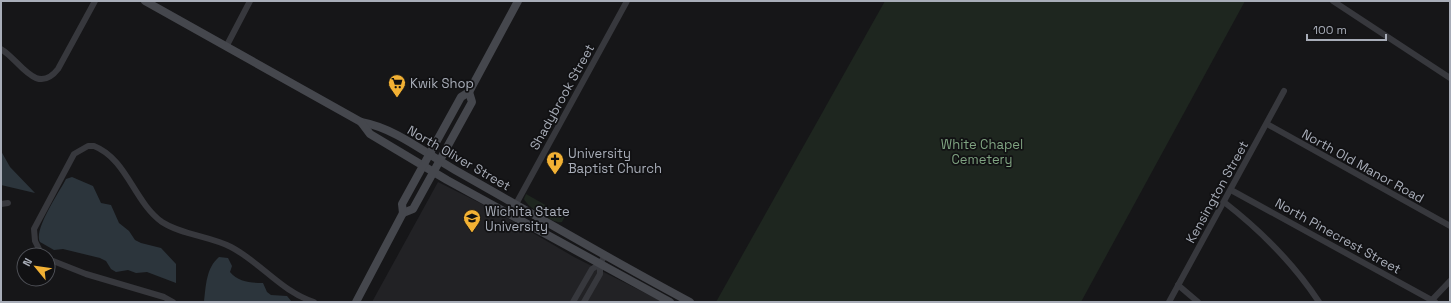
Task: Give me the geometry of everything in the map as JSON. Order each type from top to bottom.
[{"type":"main road","name":"North Oliver Street","points":[[144,1],[361,122],[375,124],[430,154],[605,255],[690,302]]},
{"type":"main road","points":[[356,302],[403,213],[402,204],[461,96],[469,92],[518,1]]},
{"type":"main road","points":[[403,213],[413,209],[472,102],[469,92]]},
{"type":"main road","name":"North Oliver Street","points":[[361,122],[370,134],[670,302]]},
{"type":"street","points":[[1,49],[31,76],[43,79],[52,76],[58,69],[95,1]]},
{"type":"street","points":[[226,47],[250,1]]},
{"type":"street","name":"Shadybrook Street","points":[[516,204],[627,1]]},
{"type":"street","points":[[1333,1],[1450,78]]},
{"type":"street","name":"Kensington Street","points":[[1169,302],[1284,91]]},
{"type":"street","name":"North Old Manor Road","points":[[1267,124],[1450,226]]},
{"type":"street","points":[[38,247],[35,241],[34,229],[74,154],[88,146],[99,148],[115,162],[152,212],[162,221],[174,228],[211,238],[232,247],[292,290],[314,302]]},
{"type":"street","name":"North Pinecrest Street","points":[[1231,190],[1432,301]]},
{"type":"street","points":[[1,204],[8,202]]},
{"type":"street","points":[[1224,202],[1256,229],[1287,261],[1319,302]]},
{"type":"street","points":[[574,302],[592,269],[600,264],[605,255]]},
{"type":"street","points":[[56,262],[86,274],[164,297],[173,302]]},
{"type":"street","points":[[584,302],[600,274],[600,264]]},
{"type":"street","points":[[1432,301],[1450,281]]},
{"type":"street","points":[[1178,285],[1198,302]]},
{"type":"shaded area","points":[[1,151],[10,167],[35,193],[1,185]]},
{"type":"shaded area","points":[[72,177],[93,186],[101,203],[111,205],[119,223],[129,231],[135,240],[161,248],[176,264],[176,283],[147,272],[136,273],[128,270],[116,272],[111,269],[106,261],[100,258],[63,249],[56,250],[56,247],[49,247],[40,242],[40,229],[48,210],[66,179]]},
{"type":"shaded area","name":"Wichita State University","points":[[438,182],[494,210],[574,257],[663,302],[372,302]]},
{"type":"shaded area","points":[[219,257],[228,258],[232,266],[230,272],[237,278],[249,282],[263,283],[267,292],[271,295],[287,296],[292,302],[204,302],[206,284],[211,266]]},
{"type":"green space","name":"White Chapel Cemetery","points":[[885,1],[1245,1],[1081,302],[716,302]]},
{"type":"green space","points":[[526,194],[565,216],[562,222],[553,221],[535,210],[524,199]]},
{"type":"place","name":"Kwik Shop","points":[[397,98]]},
{"type":"place","name":"University Baptist Church","points":[[555,175]]},
{"type":"place","name":"Wichita State University","points":[[472,233]]}]
